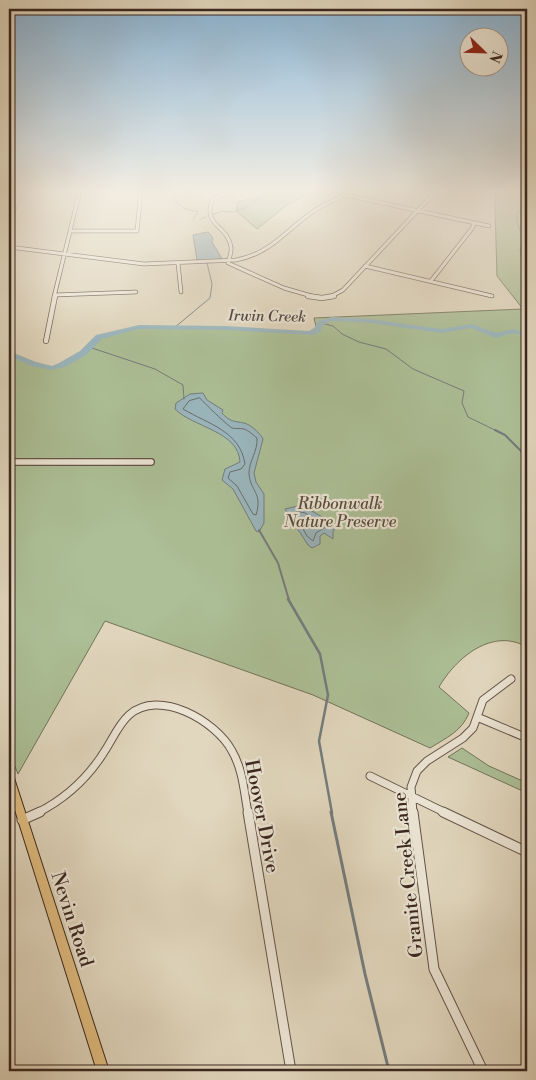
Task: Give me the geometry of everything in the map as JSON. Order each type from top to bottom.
[{"type":"main road","name":"Nevin Road","points":[[9,778],[103,1071]]},
{"type":"street","points":[[46,341],[47,329],[68,240]]},
{"type":"street","points":[[228,240],[231,250],[228,261]]},
{"type":"street","points":[[9,247],[137,264],[178,263],[228,261],[250,257],[266,250],[278,240]]},
{"type":"street","points":[[228,261],[305,296],[332,297],[343,290],[390,240]]},
{"type":"street","points":[[431,281],[463,240]]},
{"type":"street","points":[[178,263],[181,292]]},
{"type":"street","points":[[366,266],[492,296]]},
{"type":"street","points":[[55,295],[136,292]]},
{"type":"street","points":[[9,462],[152,462]]},
{"type":"street","name":"Granite Creek Lane","points":[[483,1071],[434,969],[411,796],[413,780],[420,767],[463,738],[473,728],[483,700],[511,679]]},
{"type":"street","name":"Hoover Drive","points":[[22,820],[60,801],[74,791],[95,767],[126,719],[136,711],[157,706],[175,708],[197,718],[222,736],[236,756],[241,772],[291,1071]]},
{"type":"street","points":[[477,717],[527,738]]},
{"type":"street","points":[[370,776],[527,852]]},
{"type":"green space","name":"Ribbonwalk Nature Preserve","points":[[496,240],[527,240],[527,647],[514,642],[488,643],[465,656],[446,676],[439,687],[469,713],[462,725],[448,737],[430,748],[313,695],[105,621],[18,774],[9,752],[9,353],[34,364],[52,368],[62,365],[83,353],[99,337],[139,327],[226,328],[312,333],[317,331],[314,318],[523,309],[497,276]]},
{"type":"green space","points":[[462,748],[489,766],[527,783],[527,793],[448,757]]},
{"type":"water","points":[[194,240],[212,240],[222,259],[200,261],[197,260]]},
{"type":"water","points":[[203,393],[207,400],[223,410],[222,413],[227,418],[249,425],[263,439],[254,473],[256,482],[264,494],[264,523],[259,532],[256,531],[233,489],[222,480],[225,469],[240,462],[238,452],[232,443],[223,436],[192,421],[175,409],[176,403],[190,394]]},
{"type":"water","points":[[298,506],[313,512],[329,522],[335,529],[333,531],[333,539],[324,533],[320,536],[320,544],[312,548],[308,545],[285,509]]},
{"type":"waterway","points":[[523,240],[520,250],[527,291]]},
{"type":"waterway","points":[[174,328],[210,298],[212,284],[207,263]]},
{"type":"waterway","name":"Irwin Creek","points":[[9,353],[34,364],[52,368],[62,365],[83,353],[99,337],[139,327],[226,328],[312,333],[312,331],[317,330],[321,323],[332,319],[370,321],[442,331],[472,326],[496,336],[517,331],[527,338]]},
{"type":"waterway","points":[[321,323],[333,326],[342,334],[359,342],[386,349],[413,369],[464,391],[462,403],[468,417],[497,431]]},
{"type":"waterway","points":[[89,347],[155,369],[183,385],[184,399]]},
{"type":"waterway","points":[[497,431],[505,435],[527,457]]},
{"type":"waterway","points":[[259,530],[278,563],[289,600]]},
{"type":"waterway","points":[[288,599],[320,654],[328,695],[319,741],[332,813]]},
{"type":"waterway","points":[[331,812],[365,974],[389,1071]]}]
